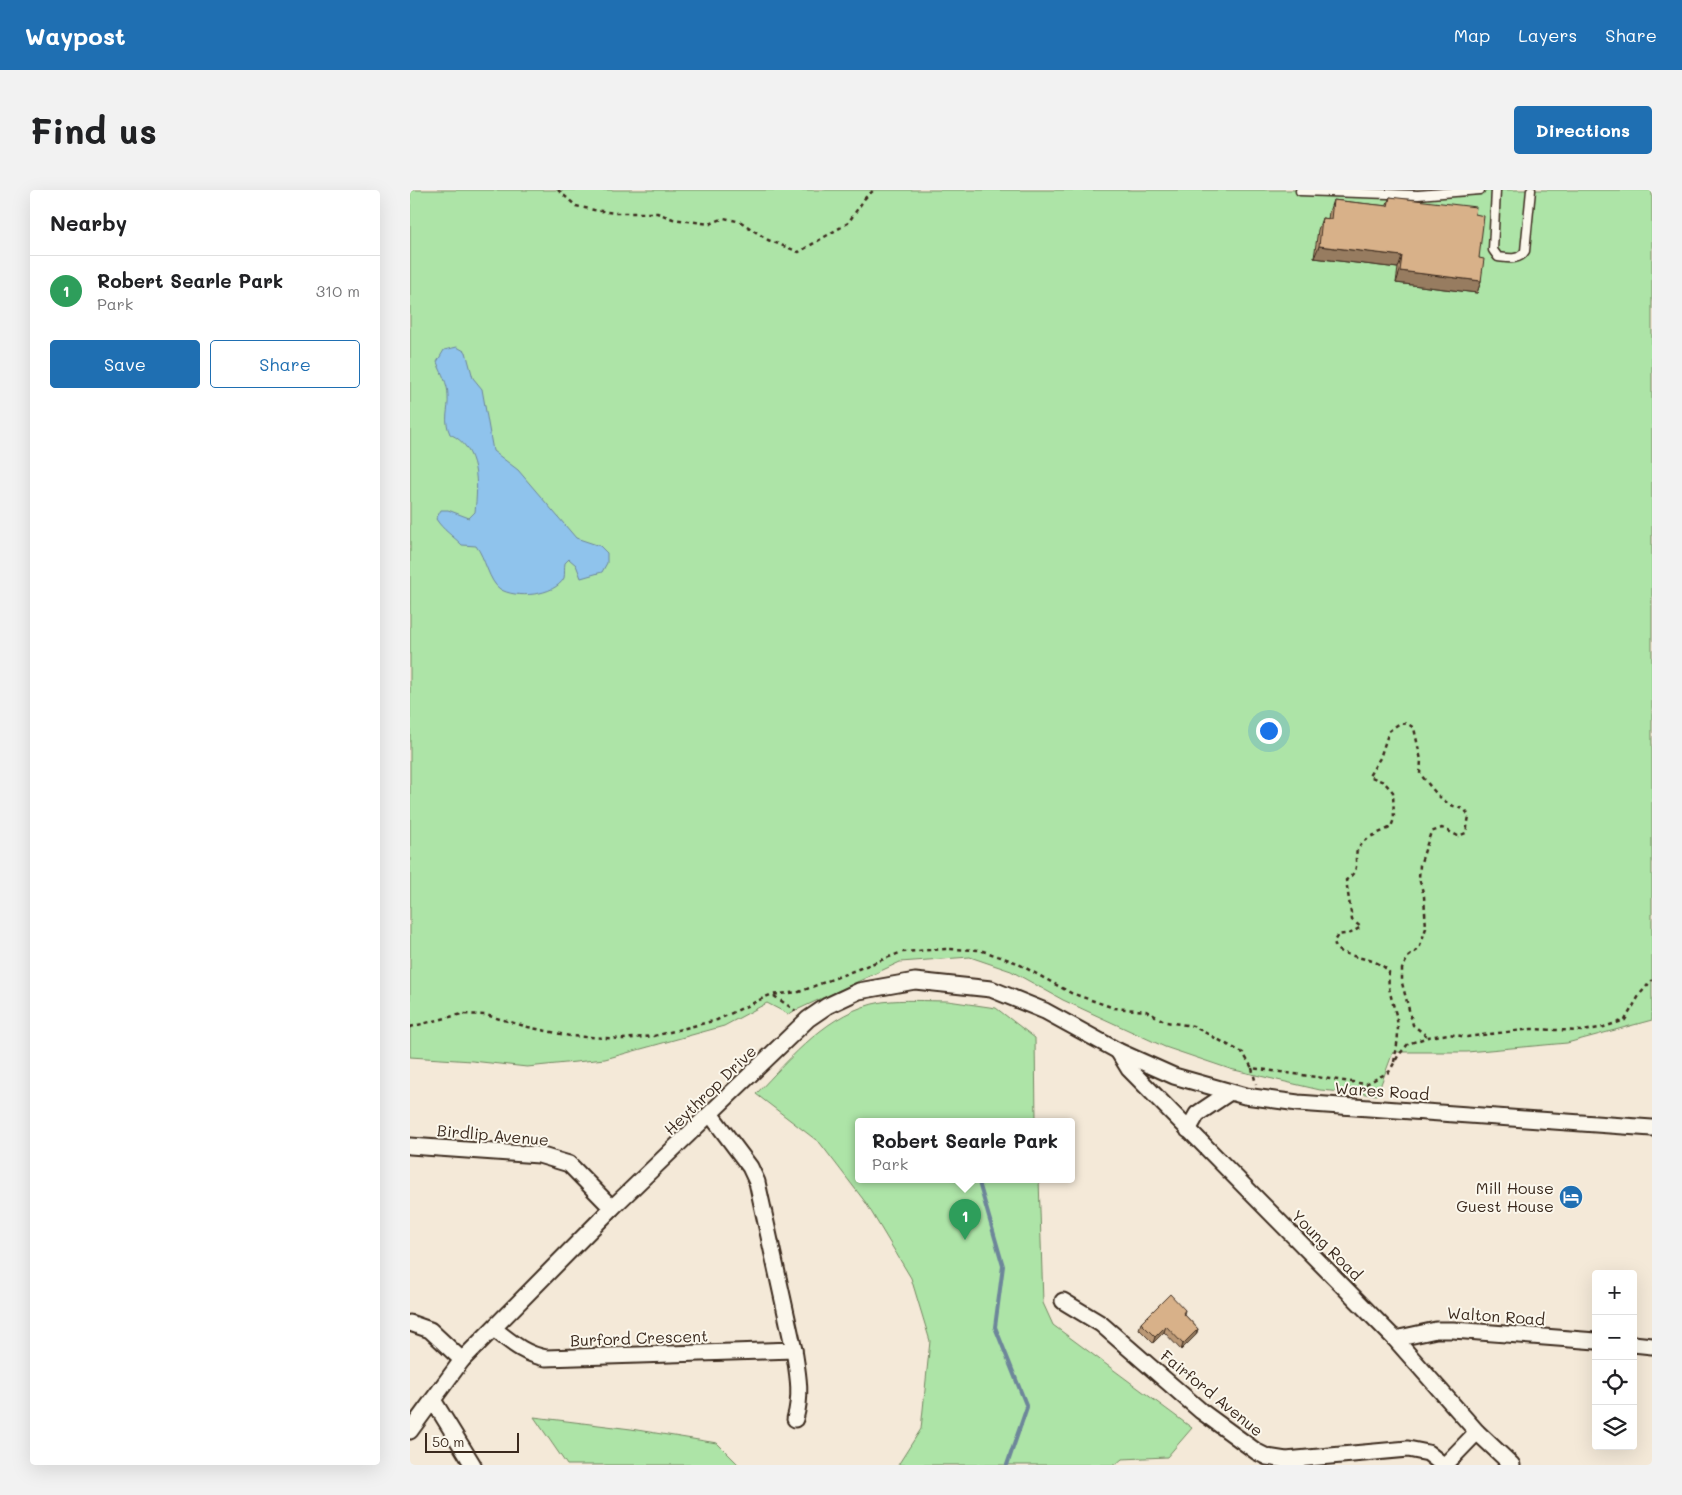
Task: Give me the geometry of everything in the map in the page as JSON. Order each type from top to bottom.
[{"type":"street","name":"Heythrop Drive","points":[[410,1431],[462,1360],[612,1208],[808,1019],[848,996],[877,986],[915,981],[965,984],[991,988],[1021,1000],[1118,1051]]},
{"type":"street","name":"Wares Road","points":[[1118,1051],[1174,1076],[1230,1092],[1298,1103],[1652,1128]]},
{"type":"street","name":"Young Road","points":[[1118,1051],[1129,1069],[1395,1338],[1477,1432],[1512,1465]]},
{"type":"street","points":[[1188,1130],[1197,1114],[1230,1092]]},
{"type":"street","points":[[710,1115],[750,1167],[757,1182],[800,1383],[800,1402],[795,1419]]},
{"type":"street","name":"Birdlip Avenue","points":[[410,1146],[539,1155],[557,1158],[569,1164],[612,1208]]},
{"type":"street","name":"Fairford Avenue","points":[[1062,1301],[1101,1324],[1201,1411],[1268,1458],[1286,1460],[1408,1449],[1428,1453],[1444,1465]]},
{"type":"street","points":[[410,1323],[430,1330],[462,1360]]},
{"type":"street","name":"Burford Crescent","points":[[494,1328],[521,1350],[532,1356],[546,1358],[794,1350]]},
{"type":"street","name":"Walton Road","points":[[1395,1338],[1436,1330],[1453,1330],[1592,1341]]},
{"type":"street","points":[[1637,1344],[1652,1346]]},
{"type":"street","points":[[433,1400],[473,1465]]},
{"type":"street","points":[[1444,1465],[1477,1432]]},
{"type":"lane","points":[[1300,191],[1418,195],[1480,190]]},
{"type":"lane","points":[[1496,190],[1493,250],[1498,257],[1515,258],[1520,257],[1525,251],[1531,190]]},
{"type":"path","points":[[558,190],[576,206],[594,210],[657,212],[673,219],[710,224],[724,218],[741,222],[768,240],[799,252],[848,223],[864,198],[874,190]]},
{"type":"path","points":[[1393,1066],[1398,1041],[1396,1016],[1387,984],[1389,972],[1384,966],[1345,955],[1336,949],[1334,941],[1338,935],[1351,933],[1362,927],[1352,920],[1346,880],[1354,875],[1358,865],[1358,849],[1364,841],[1391,826],[1394,819],[1393,792],[1384,782],[1369,776],[1380,758],[1389,731],[1400,723],[1408,724],[1414,728],[1421,760],[1420,774],[1437,795],[1447,803],[1462,807],[1470,816],[1466,833],[1458,836],[1442,828],[1431,832],[1420,865],[1419,878],[1424,896],[1426,928],[1419,949],[1408,956],[1402,983],[1413,1025],[1428,1037]]},
{"type":"path","points":[[773,995],[808,1019]]},
{"type":"green space","points":[[410,190],[1652,190],[1652,1020],[1567,1043],[1467,1052],[1393,1052],[1377,1095],[1320,1090],[1230,1069],[1165,1047],[1063,1000],[1011,971],[970,957],[900,962],[788,1014],[767,1003],[724,1026],[605,1059],[527,1067],[410,1057]]},
{"type":"green space","points":[[907,1000],[948,1001],[996,1008],[1035,1038],[1036,1118],[855,1118],[855,1183],[1039,1183],[1043,1303],[1053,1325],[1192,1428],[1167,1457],[1122,1459],[1115,1465],[898,1465],[921,1429],[930,1341],[911,1278],[866,1203],[820,1143],[756,1094],[797,1051],[828,1025],[863,1007],[882,1002]]},
{"type":"green space","points":[[534,1417],[631,1429],[717,1443],[739,1465],[567,1465]]},
{"type":"water","points":[[457,347],[466,352],[473,378],[482,389],[493,451],[518,470],[576,538],[600,546],[607,553],[607,563],[602,572],[581,578],[576,565],[569,559],[565,563],[564,578],[552,589],[524,595],[507,592],[496,586],[476,546],[462,545],[436,519],[441,510],[448,510],[469,518],[475,512],[477,490],[475,468],[467,448],[460,440],[450,434],[447,419],[448,391],[437,362],[444,350]]},
{"type":"building","points":[[1390,197],[1476,207],[1475,214],[1484,216],[1479,258],[1484,259],[1481,281],[1400,271],[1402,256],[1319,246],[1322,218],[1331,219],[1333,200],[1388,206]]},
{"type":"building","points":[[1170,1294],[1185,1310],[1183,1313],[1198,1329],[1183,1344],[1166,1326],[1155,1337],[1141,1323]]},
{"type":"waterway","points":[[979,1183],[1003,1266],[995,1327],[1027,1407],[1007,1465]]},
{"type":"place","name":"Mill House Guest House","points":[[1571,1197]]},
{"type":"place","name":"Robert Searle Park","points":[[965,1240]]}]
